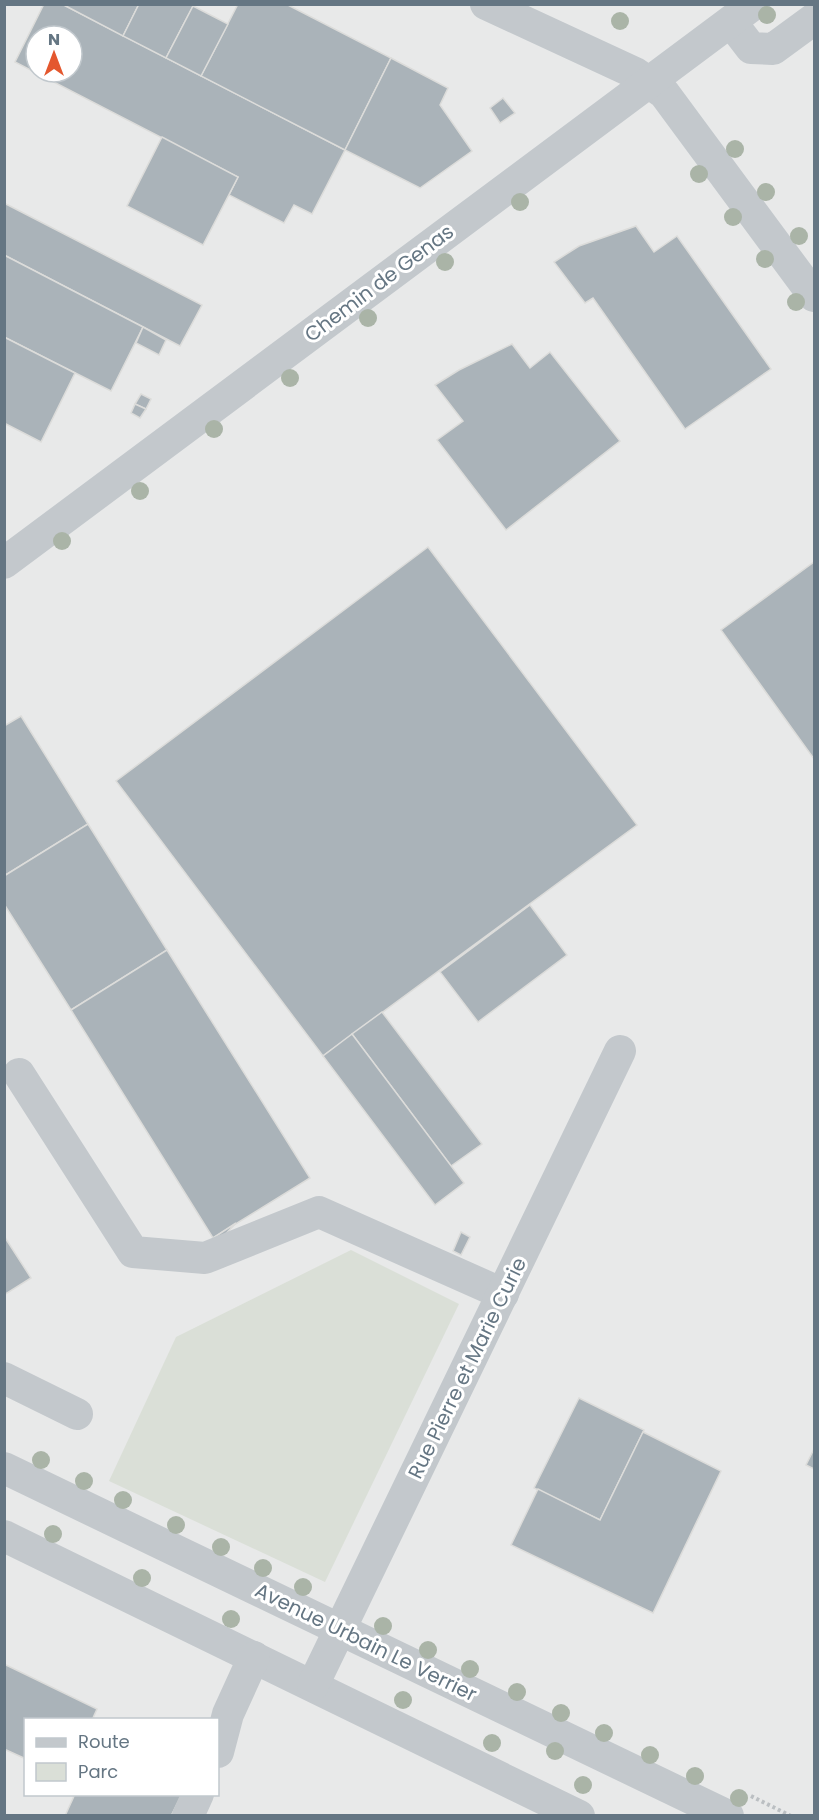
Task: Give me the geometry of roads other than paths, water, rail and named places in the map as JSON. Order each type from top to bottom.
[{"type":"street","points":[[486,4],[651,81],[664,93],[814,296]]},
{"type":"street","points":[[743,13],[751,48],[774,49],[814,19]]},
{"type":"street","name":"Chemin de Genas","points":[[4,563],[743,13]]},
{"type":"street","name":"Rue Pierre et Marie Curie","points":[[313,1685],[620,1051]]},
{"type":"street","points":[[19,1074],[134,1252],[205,1258],[319,1212],[503,1294]]},
{"type":"street","points":[[4,1378],[77,1414]]},
{"type":"street","name":"Avenue Urbain Le Verrier","points":[[4,1468],[728,1815]]},
{"type":"street","points":[[4,1536],[579,1815]]},
{"type":"street","points":[[219,1748],[228,1714],[254,1657]]},
{"type":"street","points":[[188,1815],[197,1796]]}]
